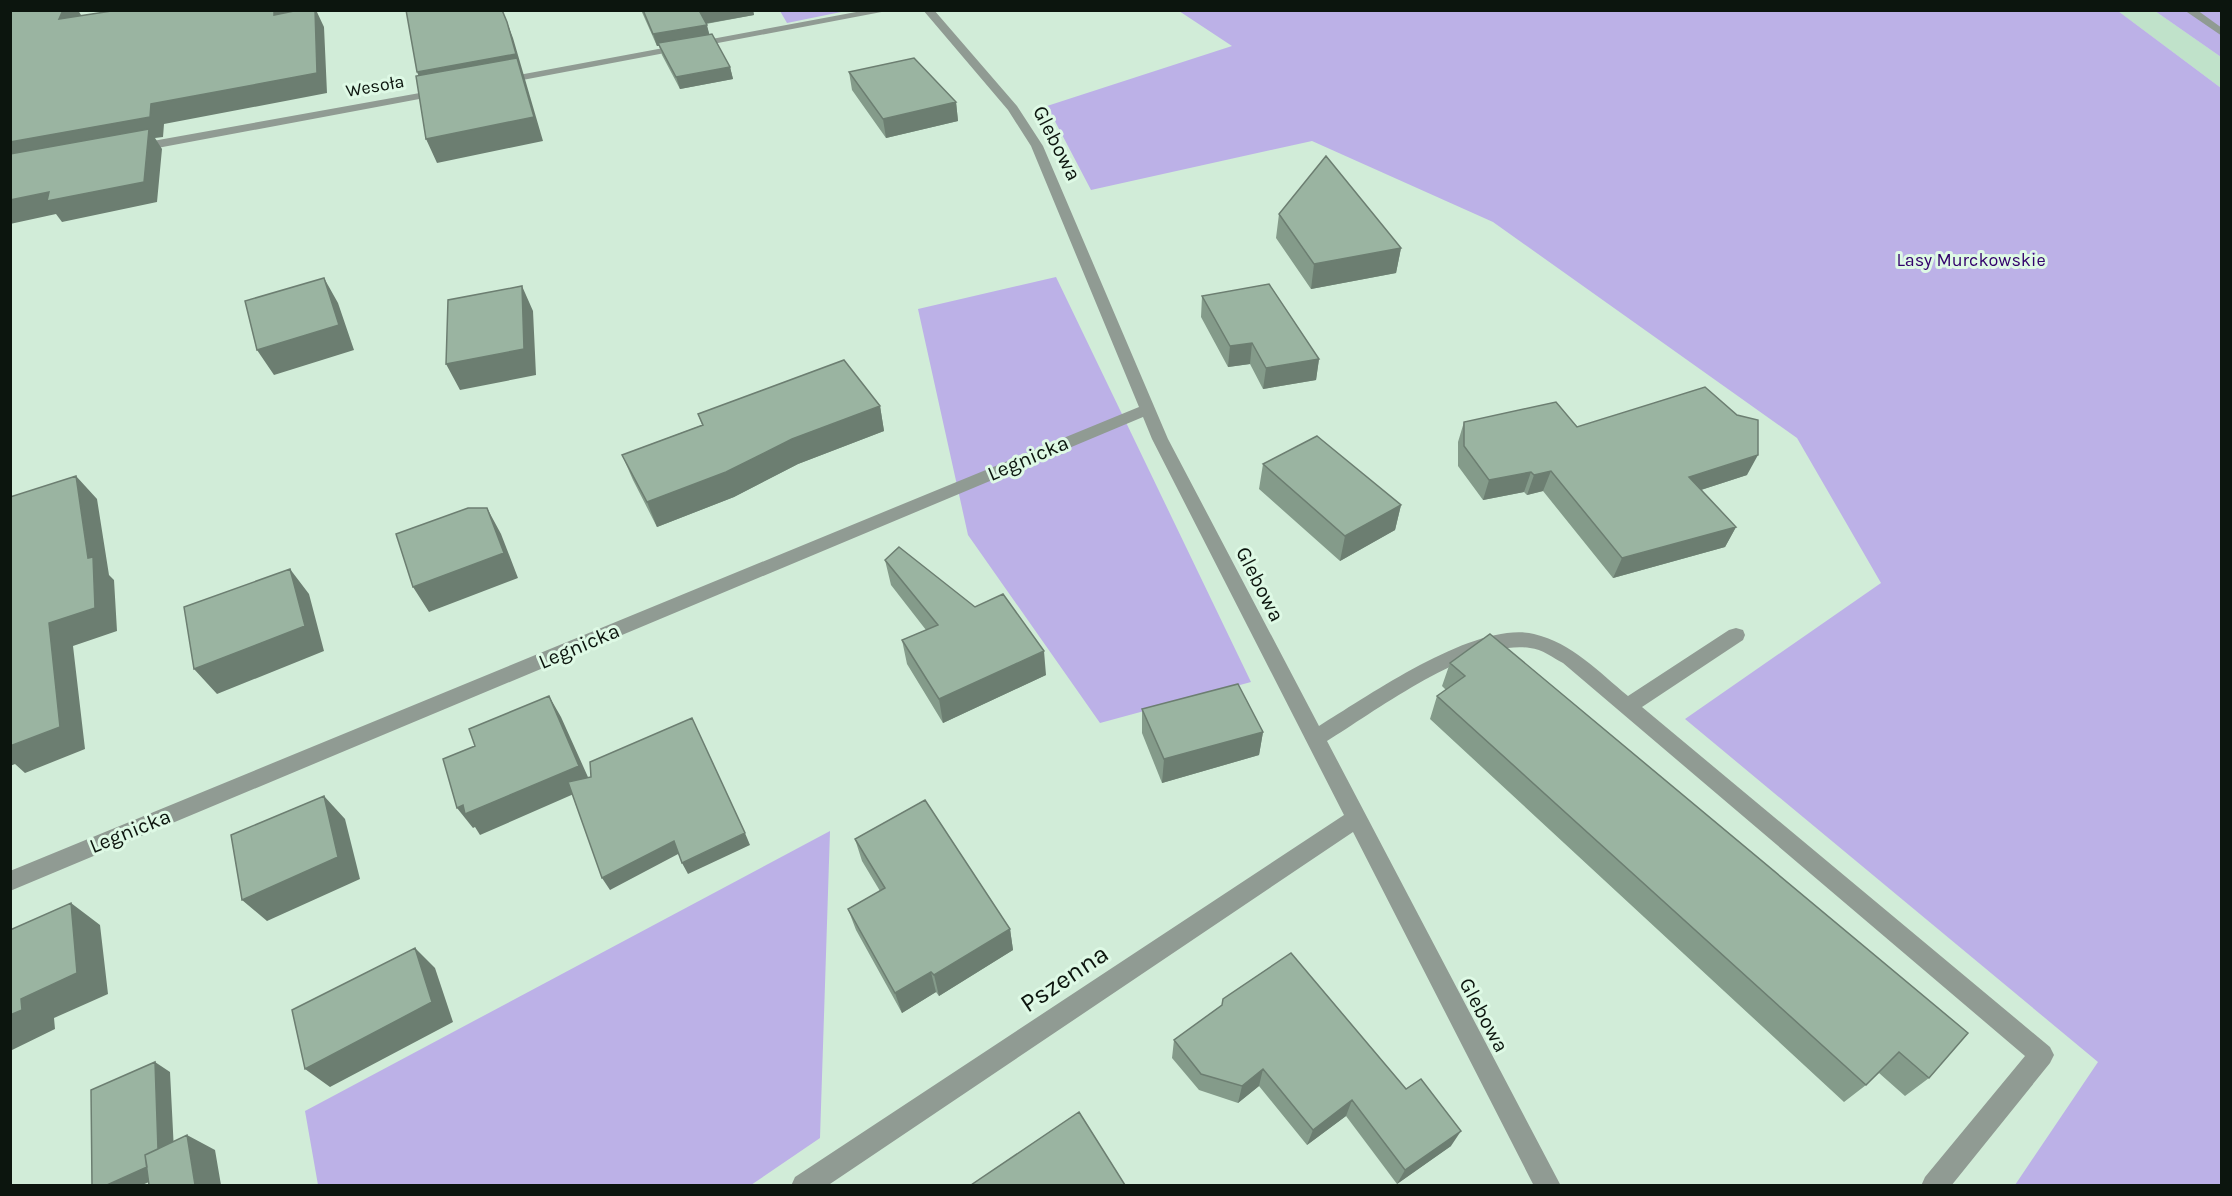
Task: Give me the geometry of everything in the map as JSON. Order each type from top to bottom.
[{"type":"street","points":[[489,83],[887,10]]},
{"type":"street","name":"Glebowa","points":[[928,10],[1013,108],[1037,146],[1160,439],[1355,819],[1548,1185]]},
{"type":"street","points":[[2189,10],[2222,33]]},
{"type":"street","name":"Wesoła","points":[[127,150],[454,90]]},
{"type":"street","name":"Legnicka","points":[[10,881],[1148,409]]},
{"type":"street","points":[[1628,706],[1736,635]]},
{"type":"street","points":[[1314,739],[1446,661],[1470,650],[1511,640],[1529,640],[1570,658],[2042,1055],[1934,1185]]},
{"type":"street","name":"Pszenna","points":[[804,1185],[1355,819]]},
{"type":"shaded area","points":[[2118,11],[2155,11],[2221,57],[2221,88]]},
{"type":"green space","points":[[780,11],[846,11],[787,23]]},
{"type":"green space","name":"Lasy Murckowskie","points":[[1179,11],[2118,11],[2221,88],[2221,1185],[2015,1185],[2098,1062],[1685,719],[1881,583],[1797,438],[1493,222],[1312,141],[1091,190],[1047,106],[1232,46]]},
{"type":"green space","points":[[2155,11],[2221,11],[2221,57]]},
{"type":"green space","points":[[1056,277],[1251,682],[1100,723],[968,535],[918,309]]},
{"type":"green space","points":[[830,831],[820,1138],[751,1185],[318,1185],[305,1111]]},
{"type":"building","points":[[12,10],[63,10],[59,19],[118,10],[274,10],[274,15],[299,10],[315,10],[317,73],[151,104],[150,117],[10,142],[10,14]]},
{"type":"building","points":[[406,10],[502,10],[516,54],[417,72]]},
{"type":"building","points":[[643,10],[711,10],[700,12],[707,25],[653,34]]},
{"type":"building","points":[[712,34],[730,67],[676,77],[658,43]]},
{"type":"building","points":[[517,58],[534,117],[426,139],[416,76]]},
{"type":"building","points":[[914,58],[956,102],[883,119],[849,72]]},
{"type":"building","points":[[149,129],[144,182],[47,201],[49,192],[10,200],[10,154]]},
{"type":"building","points":[[1326,156],[1401,248],[1314,264],[1279,214]]},
{"type":"building","points":[[324,278],[339,325],[257,350],[245,301]]},
{"type":"building","points":[[1269,284],[1319,359],[1266,368],[1252,343],[1230,346],[1202,296]]},
{"type":"building","points":[[522,286],[524,349],[446,364],[448,300]]},
{"type":"building","points":[[844,360],[880,406],[792,439],[726,472],[647,502],[622,455],[703,425],[698,414]]},
{"type":"building","points":[[1705,387],[1737,415],[1758,420],[1758,455],[1689,477],[1736,527],[1622,558],[1551,471],[1534,475],[1531,472],[1489,480],[1464,446],[1464,422],[1556,402],[1577,427]]},
{"type":"building","points":[[1317,436],[1401,505],[1345,536],[1263,464]]},
{"type":"building","points":[[76,476],[88,558],[93,557],[95,608],[49,623],[60,727],[10,746],[10,497]]},
{"type":"building","points":[[468,508],[487,508],[504,553],[413,587],[396,534]]},
{"type":"building","points":[[899,547],[975,607],[1003,594],[1044,651],[939,699],[902,640],[938,625],[885,560]]},
{"type":"building","points":[[290,569],[305,626],[194,669],[184,607]]},
{"type":"building","points":[[1490,634],[1968,1033],[1929,1078],[1899,1052],[1866,1085],[1437,696],[1465,676],[1450,663]]},
{"type":"building","points":[[1238,684],[1263,732],[1164,759],[1142,709]]},
{"type":"building","points":[[549,696],[579,766],[465,814],[463,805],[457,808],[443,759],[475,746],[469,729]]},
{"type":"building","points":[[692,718],[745,833],[682,863],[674,841],[602,878],[568,782],[591,777],[590,762]]},
{"type":"building","points":[[324,796],[338,857],[242,900],[231,835]]},
{"type":"building","points":[[925,800],[1010,929],[934,975],[931,972],[895,993],[848,909],[885,888],[855,839]]},
{"type":"building","points":[[71,903],[77,973],[21,999],[22,1010],[10,1015],[10,930]]},
{"type":"building","points":[[415,948],[432,1002],[305,1069],[292,1010]]},
{"type":"building","points":[[1291,953],[1406,1089],[1421,1079],[1461,1131],[1405,1170],[1352,1100],[1313,1130],[1263,1069],[1242,1086],[1201,1074],[1174,1040],[1222,1005],[1223,999]]},
{"type":"building","points":[[155,1062],[158,1149],[145,1155],[147,1167],[107,1185],[92,1185],[91,1090]]},
{"type":"building","points":[[1079,1112],[1125,1185],[971,1185]]},
{"type":"building","points":[[187,1135],[195,1185],[149,1185],[145,1155]]}]
